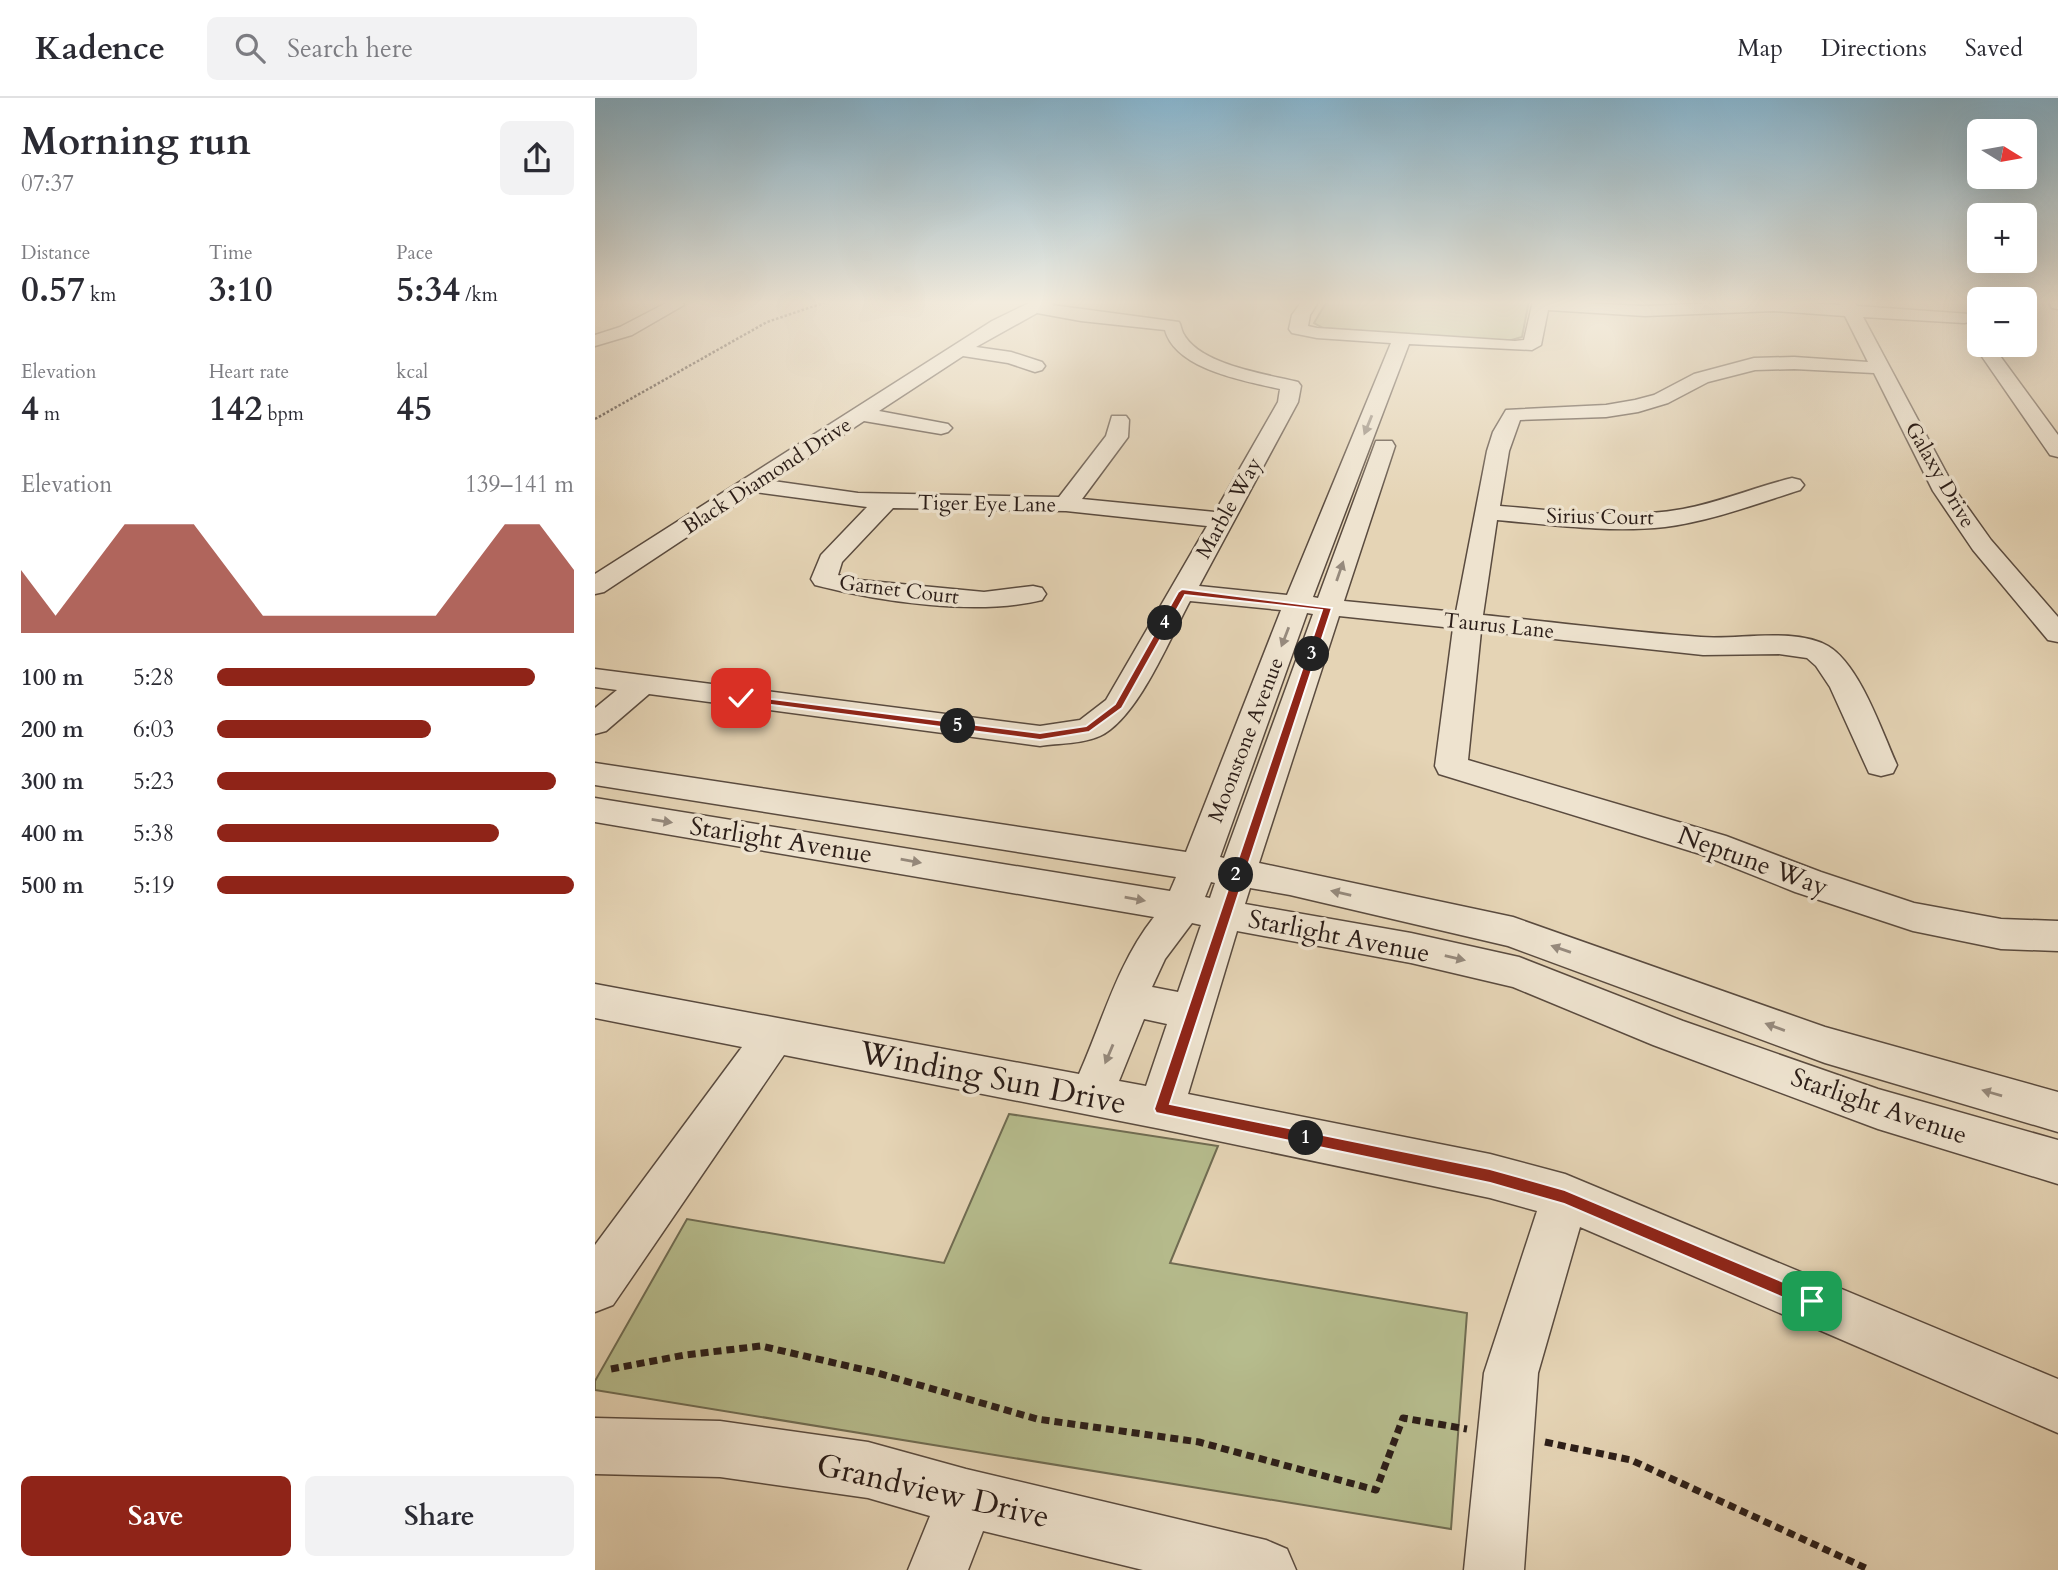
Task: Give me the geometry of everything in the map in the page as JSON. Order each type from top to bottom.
[{"type":"street","name":"Black Diamond Drive","points":[[595,586],[930,370]]},
{"type":"street","name":"Marble Way","points":[[642,685],[1040,736],[1089,729],[1118,706],[1288,402],[1291,386],[1225,370]]},
{"type":"street","name":"Moonstone Avenue","points":[[1091,1095],[1150,950],[1183,907],[1297,604],[1399,370]]},
{"type":"street","name":"Moonstone Avenue","points":[[1161,1109],[1223,914],[1327,608],[1403,370]]},
{"type":"street","points":[[1468,624],[1486,512],[1504,427],[1513,414],[1606,411],[1638,406],[1661,399],[1711,374],[1730,370]]},
{"type":"street","name":"Galaxy Drive","points":[[1881,370],[1945,491],[1982,545],[2058,634]]},
{"type":"street","points":[[2004,370],[2047,420],[2058,450]]},
{"type":"street","points":[[862,414],[941,428]]},
{"type":"street","points":[[1066,504],[1117,437],[1119,420]]},
{"type":"street","name":"Tiger Eye Lane","points":[[753,485],[885,502],[1066,504],[1222,520]]},
{"type":"street","name":"Sirius Court","points":[[1486,512],[1605,521],[1648,521],[1703,513],[1792,485]]},
{"type":"street","name":"Garnet Court","points":[[885,502],[829,561],[824,579],[859,588],[984,600],[1033,594]]},
{"type":"street","name":"Taurus Lane","points":[[1182,592],[1468,624],[1703,646],[1777,645],[1817,652],[1839,674],[1881,765]]},
{"type":"street","name":"Neptune Way","points":[[1468,624],[1451,766],[1713,845],[1808,882],[1913,917],[2001,934],[2058,936]]},
{"type":"street","points":[[595,678],[642,685]]},
{"type":"street","points":[[595,724],[642,685]]},
{"type":"street","name":"Starlight Avenue","points":[[595,774],[1290,881],[1513,932],[1825,1045],[2058,1112]]},
{"type":"street","name":"Starlight Avenue","points":[[595,810],[1183,907],[1411,948],[1519,974],[1878,1109],[2058,1162]]},
{"type":"street","points":[[1128,1000],[1192,1011]]},
{"type":"street","name":"Winding Sun Drive","points":[[595,1001],[773,1037],[1091,1095],[1490,1176],[1565,1197],[2058,1406]]},
{"type":"street","points":[[595,1287],[773,1037]]},
{"type":"street","points":[[1494,1570],[1511,1373],[1565,1197]]},
{"type":"street","name":"Grandview Drive","points":[[595,1446],[720,1449],[868,1470],[966,1498],[1266,1570]]},
{"type":"street","points":[[938,1570],[966,1498]]},
{"type":"path","points":[[595,419],[682,370]]},
{"type":"path","points":[[611,1369],[685,1355],[761,1346],[874,1371],[1037,1419],[1199,1441],[1375,1490],[1403,1418],[1480,1431]]},
{"type":"path","points":[[1531,1439],[1632,1460],[1870,1570]]},
{"type":"green space","points":[[1009,1114],[1218,1146],[1170,1263],[1467,1313],[1451,1529],[595,1390],[595,1381],[687,1219],[944,1263]]},
{"type":"route","points":[[741,698],[1040,736],[1089,729],[1118,706],[1182,592],[1327,608],[1223,914],[1161,1109],[1490,1176],[1565,1197],[1812,1301]]}]
